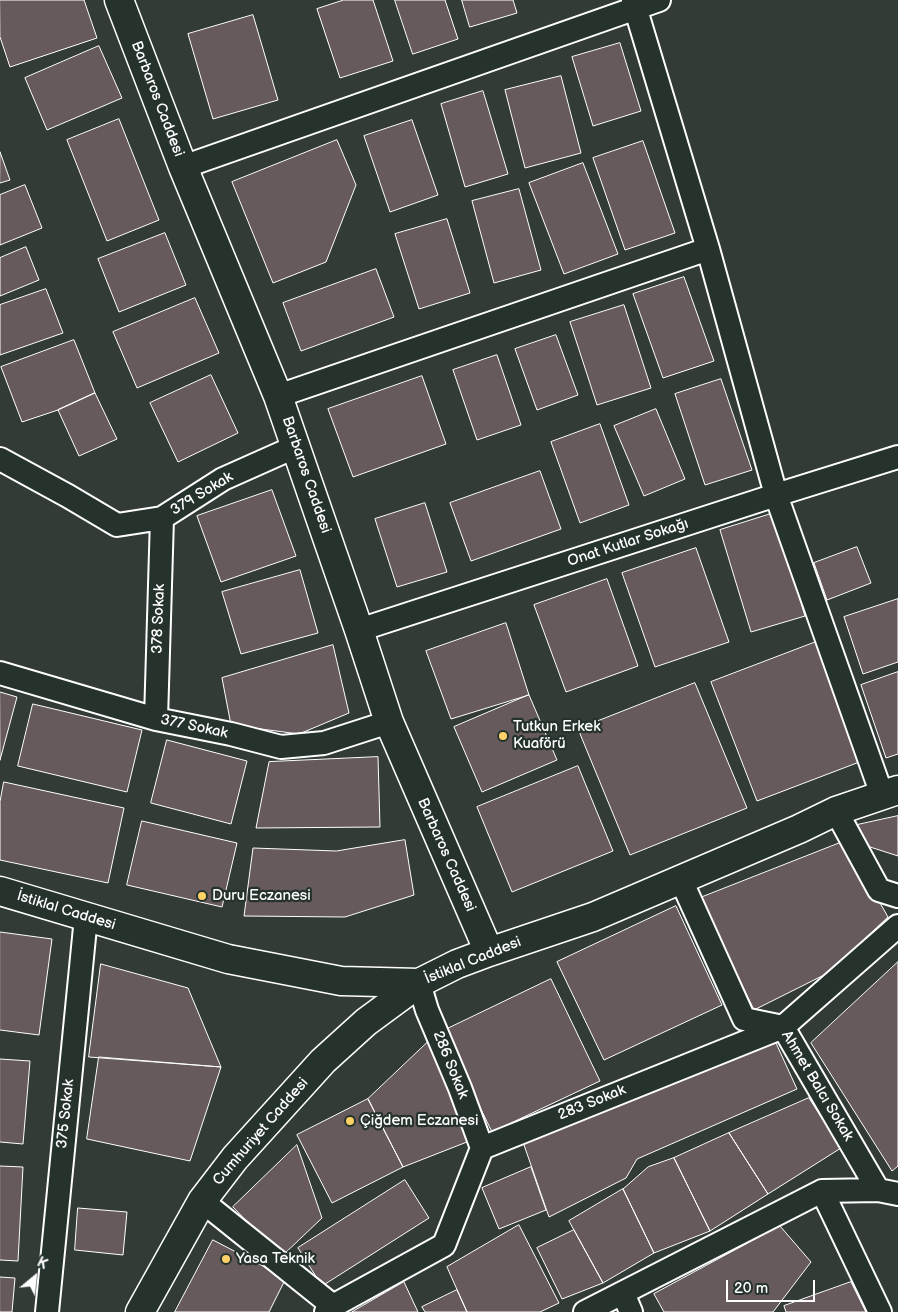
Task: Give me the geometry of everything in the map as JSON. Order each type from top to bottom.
[{"type":"street","name":"Barbaros Caddesi","points":[[119,0],[183,167],[278,396],[389,722],[489,952]]},
{"type":"street","points":[[183,167],[635,4],[659,0]]},
{"type":"street","points":[[635,4],[708,249],[776,495],[890,793]]},
{"type":"street","points":[[278,396],[708,249]]},
{"type":"street","name":"379 Sokak","points":[[0,459],[117,525],[162,518],[223,479],[296,446]]},
{"type":"street","name":"Onat Kutlar Sokağı","points":[[359,630],[898,457]]},
{"type":"street","name":"378 Sokak","points":[[156,719],[162,518]]},
{"type":"street","name":"377 Sokak","points":[[0,673],[156,719],[231,734],[281,747],[324,743],[389,722]]},
{"type":"street","name":"İstiklal Caddesi","points":[[0,891],[228,959],[341,981],[419,982],[457,964],[489,952],[593,917],[799,829],[836,811],[890,793]]},
{"type":"street","points":[[836,811],[879,890],[898,896]]},
{"type":"street","name":"Ahmet Balcı Sokak","points":[[681,880],[744,1019],[783,1027],[888,1192]]},
{"type":"street","name":"375 Sokak","points":[[47,1312],[86,917]]},
{"type":"street","name":"283 Sokak","points":[[482,1148],[783,1027],[898,926]]},
{"type":"street","name":"286 Sokak","points":[[419,982],[427,1010],[460,1088],[482,1148]]},
{"type":"street","name":"Cumhuriyet Caddesi","points":[[140,1312],[202,1201],[235,1158],[323,1060],[366,1022],[419,982]]},
{"type":"street","points":[[202,1201],[329,1309],[444,1245],[482,1148]]},
{"type":"street","points":[[586,1312],[627,1302],[822,1191],[888,1192]]},
{"type":"street","points":[[822,1191],[880,1312]]},
{"type":"building","points":[[0,0],[84,0],[97,38],[10,67],[0,37]]},
{"type":"building","points":[[344,0],[373,0],[393,61],[340,78],[317,9]]},
{"type":"building","points":[[395,0],[445,0],[458,39],[413,54]]},
{"type":"building","points":[[462,0],[513,0],[517,13],[470,27]]},
{"type":"building","points":[[253,15],[278,100],[213,119],[188,34]]},
{"type":"building","points":[[620,43],[641,111],[593,126],[572,57]]},
{"type":"building","points":[[99,46],[122,98],[47,130],[25,78]]},
{"type":"building","points":[[561,76],[581,153],[525,168],[505,90]]},
{"type":"building","points":[[483,91],[508,174],[465,187],[441,104]]},
{"type":"building","points":[[119,119],[159,220],[107,241],[67,140]]},
{"type":"building","points":[[412,120],[438,195],[390,212],[364,136]]},
{"type":"building","points":[[337,140],[356,185],[326,262],[273,283],[232,182]]},
{"type":"building","points":[[643,141],[675,233],[625,250],[593,158]]},
{"type":"building","points":[[0,152],[10,180],[0,183]]},
{"type":"building","points":[[583,163],[618,254],[564,274],[529,183]]},
{"type":"building","points":[[25,185],[42,228],[0,245],[0,195]]},
{"type":"building","points":[[519,189],[541,270],[494,283],[472,201]]},
{"type":"building","points":[[447,219],[470,293],[419,309],[395,234]]},
{"type":"building","points":[[165,233],[186,285],[119,312],[98,259]]},
{"type":"building","points":[[26,247],[39,280],[0,296],[0,258]]},
{"type":"building","points":[[376,269],[394,317],[301,351],[283,303]]},
{"type":"building","points":[[684,277],[714,361],[663,378],[633,294]]},
{"type":"building","points":[[46,289],[63,333],[0,355],[0,305]]},
{"type":"building","points":[[195,298],[219,353],[137,388],[113,332]]},
{"type":"building","points":[[624,305],[651,388],[597,405],[570,322]]},
{"type":"building","points":[[556,335],[578,395],[537,410],[515,349]]},
{"type":"building","points":[[74,340],[95,393],[58,410],[22,422],[1,367]]},
{"type":"building","points":[[497,355],[521,425],[477,440],[453,370]]},
{"type":"building","points":[[211,375],[238,433],[178,462],[150,403]]},
{"type":"building","points":[[422,376],[446,444],[353,477],[328,409]]},
{"type":"building","points":[[721,379],[752,470],[705,485],[675,394]]},
{"type":"building","points":[[95,393],[117,439],[79,456],[58,410]]},
{"type":"building","points":[[656,409],[685,479],[644,496],[614,426]]},
{"type":"building","points":[[600,424],[629,505],[580,523],[551,442]]},
{"type":"building","points":[[540,471],[561,529],[471,561],[450,503]]},
{"type":"building","points":[[272,490],[296,556],[221,582],[197,516]]},
{"type":"building","points":[[425,503],[447,572],[397,587],[375,519]]},
{"type":"building","points":[[774,513],[805,616],[751,632],[720,530]]},
{"type":"building","points":[[857,547],[871,583],[827,600],[814,563]]},
{"type":"building","points":[[696,548],[729,642],[655,667],[622,573]]},
{"type":"building","points":[[300,570],[318,633],[241,654],[222,592]]},
{"type":"building","points":[[607,579],[638,666],[566,692],[534,605]]},
{"type":"building","points":[[898,599],[898,662],[863,674],[844,617]]},
{"type":"building","points":[[506,623],[529,695],[451,719],[426,651]]},
{"type":"building","points":[[816,642],[862,761],[757,801],[711,682]]},
{"type":"building","points":[[333,645],[349,713],[299,734],[231,725],[222,678]]},
{"type":"building","points":[[898,672],[898,754],[886,758],[861,685]]},
{"type":"building","points":[[695,683],[747,808],[630,855],[578,729]]},
{"type":"building","points":[[0,692],[17,697],[0,760]]},
{"type":"building","points":[[529,695],[557,760],[482,792],[454,727]]},
{"type":"building","points":[[33,704],[142,730],[127,792],[18,766]]},
{"type":"building","points":[[167,740],[247,761],[231,824],[151,803]]},
{"type":"building","points":[[378,757],[380,827],[256,828],[269,762]]},
{"type":"building","points":[[578,766],[613,851],[512,892],[477,807]]},
{"type":"building","points":[[4,782],[124,808],[108,883],[0,860],[0,802]]},
{"type":"building","points":[[898,816],[898,856],[867,846],[857,825]]},
{"type":"building","points":[[142,821],[237,843],[222,907],[127,885]]},
{"type":"building","points":[[405,840],[414,895],[345,917],[244,916],[253,848],[336,851]]},
{"type":"building","points":[[845,841],[888,917],[828,973],[754,1010],[700,898]]},
{"type":"building","points":[[676,906],[722,1005],[604,1060],[557,962]]},
{"type":"building","points":[[0,932],[52,939],[39,1035],[0,1030]]},
{"type":"building","points":[[898,962],[898,1166],[892,1171],[811,1043]]},
{"type":"building","points":[[101,964],[188,988],[221,1067],[89,1057]]},
{"type":"building","points":[[551,979],[600,1081],[492,1132],[443,1031]]},
{"type":"building","points":[[428,1042],[472,1140],[403,1167],[368,1099]]},
{"type":"building","points":[[776,1043],[797,1089],[637,1159],[626,1178],[549,1217],[523,1142]]},
{"type":"building","points":[[99,1057],[221,1067],[190,1161],[87,1139]]},
{"type":"building","points":[[0,1059],[30,1061],[23,1144],[0,1142]]},
{"type":"building","points":[[809,1098],[841,1148],[768,1194],[729,1133]]},
{"type":"building","points":[[368,1099],[403,1167],[332,1203],[297,1135]]},
{"type":"building","points":[[729,1133],[768,1194],[710,1231],[674,1158]]},
{"type":"building","points":[[297,1145],[322,1218],[281,1257],[233,1207]]},
{"type":"building","points":[[674,1158],[710,1231],[654,1253],[623,1189],[648,1167]]},
{"type":"building","points":[[0,1166],[23,1167],[18,1261],[0,1260]]},
{"type":"building","points":[[531,1167],[546,1210],[499,1229],[482,1188]]},
{"type":"building","points":[[405,1180],[429,1218],[322,1286],[298,1248]]},
{"type":"building","points":[[623,1189],[654,1253],[603,1283],[569,1221]]},
{"type":"building","points":[[78,1208],[127,1212],[123,1255],[75,1250]]},
{"type":"building","points":[[519,1225],[559,1303],[540,1312],[467,1312],[447,1267]]},
{"type":"building","points":[[780,1226],[811,1262],[773,1312],[664,1312],[654,1294]]},
{"type":"building","points":[[574,1230],[603,1283],[562,1299],[537,1248]]},
{"type":"building","name":"Yasa Teknik","points":[[213,1240],[286,1278],[269,1312],[175,1312]]},
{"type":"building","points":[[0,1277],[15,1278],[12,1312],[0,1312]]},
{"type":"building","points":[[404,1282],[418,1312],[352,1312]]},
{"type":"building","points":[[851,1282],[866,1312],[786,1312],[784,1306]]},
{"type":"building","points":[[457,1290],[467,1312],[425,1312],[422,1307]]},
{"type":"place","name":"Tutkun Erkek Kuaförü","points":[[503,736]]},
{"type":"place","name":"Duru Eczanesi","points":[[202,896]]},
{"type":"place","name":"Çiğdem Eczanesi","points":[[350,1121]]},
{"type":"place","name":"Yasa Teknik","points":[[226,1259]]}]
